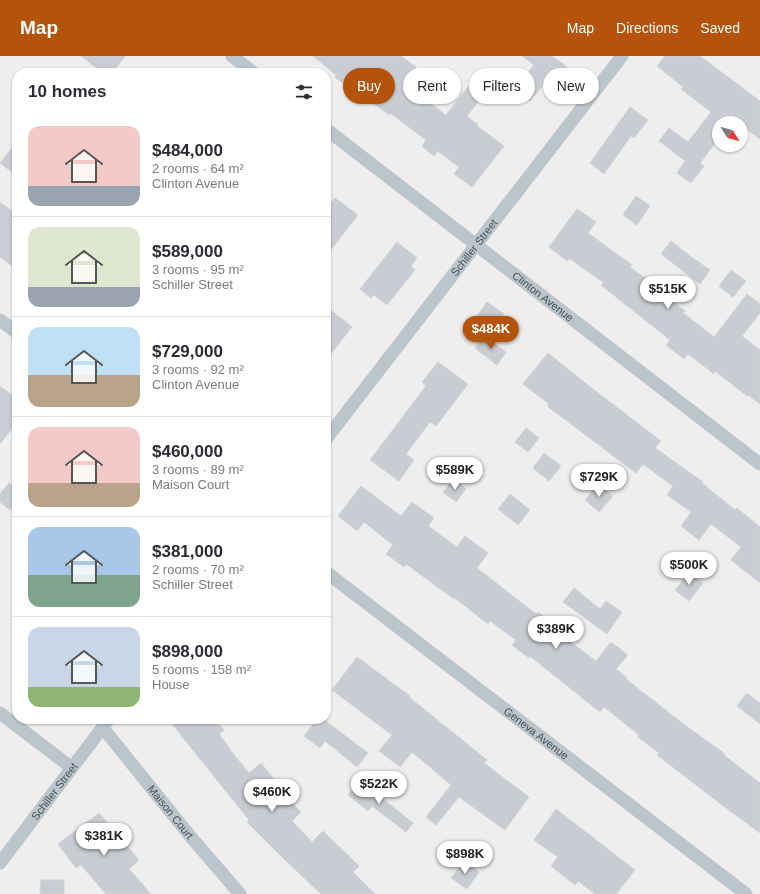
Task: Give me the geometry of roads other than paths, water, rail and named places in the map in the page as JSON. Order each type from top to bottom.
[{"type":"street","points":[[232,56],[248,68]]},
{"type":"street","name":"Schiller Street","points":[[331,433],[622,56]]},
{"type":"street","name":"Clinton Avenue","points":[[331,133],[760,464]]},
{"type":"street","points":[[0,320],[12,329]]},
{"type":"street","name":"Geneva Avenue","points":[[331,576],[746,894]]},
{"type":"street","points":[[0,713],[12,722]]},
{"type":"street","points":[[14,724],[72,768]]},
{"type":"street","name":"Schiller Street","points":[[0,863],[105,724]]},
{"type":"street","name":"Maison Court","points":[[107,724],[190,836],[240,894]]}]
